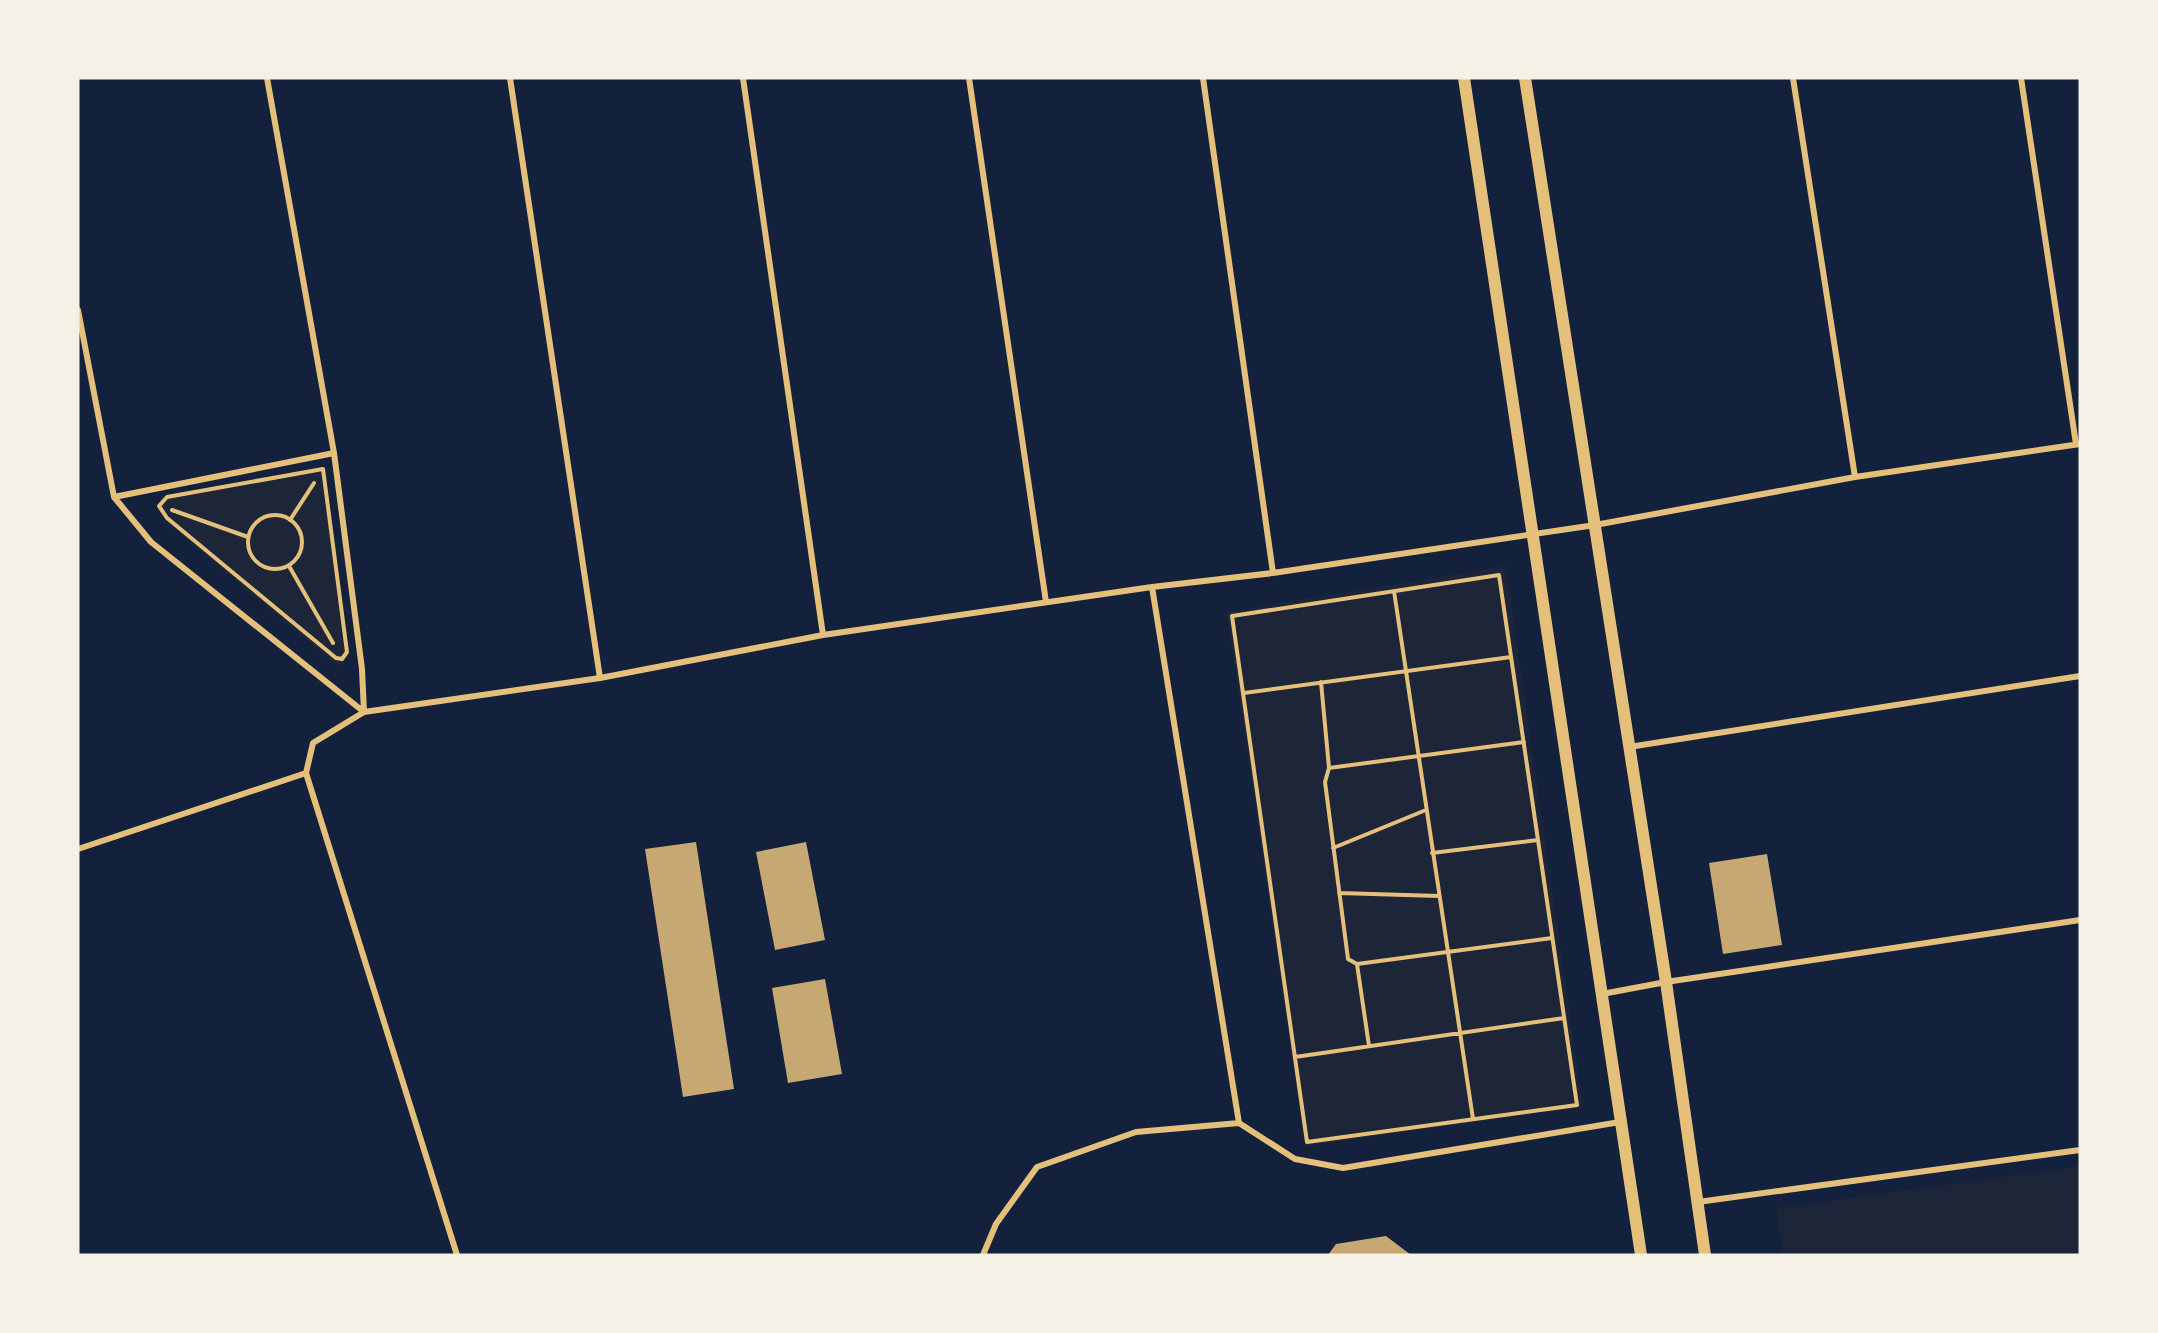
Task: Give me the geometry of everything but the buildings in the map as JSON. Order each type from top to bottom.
[{"type":"main road","points":[[1464,78],[1641,1255]]},
{"type":"main road","points":[[1525,78],[1666,982],[1705,1255]]},
{"type":"street","points":[[267,78],[334,453],[362,669],[364,712]]},
{"type":"street","points":[[510,78],[600,678]]},
{"type":"street","points":[[743,78],[823,635]]},
{"type":"street","points":[[969,78],[1046,602]]},
{"type":"street","points":[[1203,78],[1273,573]]},
{"type":"street","points":[[1793,78],[1855,477]]},
{"type":"street","points":[[457,1255],[306,774],[313,743],[364,712],[600,678],[823,635],[1152,586],[1273,573],[1595,525],[1855,477],[2078,444],[2021,78]]},
{"type":"street","points":[[78,309],[114,497],[151,542],[364,712]]},
{"type":"street","points":[[114,497],[334,453]]},
{"type":"street","points":[[1152,586],[1239,1123]]},
{"type":"street","points":[[1629,747],[2080,676]]},
{"type":"street","points":[[78,849],[306,774]]},
{"type":"street","points":[[1601,994],[1666,982],[2080,920]]},
{"type":"street","points":[[983,1255],[996,1224],[1037,1167],[1136,1132],[1239,1123],[1295,1159],[1343,1168],[1620,1122]]},
{"type":"street","points":[[1698,1202],[2080,1150]]},
{"type":"path","points":[[159,506],[167,497],[323,469]]},
{"type":"path","points":[[290,520],[323,469]]},
{"type":"path","points":[[323,469],[346,652],[342,658]]},
{"type":"path","points":[[159,506],[248,537]]},
{"type":"path","points":[[159,506],[167,518],[336,658],[342,658]]},
{"type":"path","points":[[277,515],[290,520],[298,527],[302,537],[302,548],[297,558],[289,566],[277,570],[265,568],[254,561],[249,550],[248,537],[254,525],[264,517],[277,515]]},
{"type":"path","points":[[289,566],[342,658]]},
{"type":"path","points":[[1499,575],[1511,657],[1577,1105],[1307,1142],[1232,616],[1499,575]]},
{"type":"path","points":[[1394,591],[1473,1119]]},
{"type":"path","points":[[1244,693],[1511,657]]},
{"type":"path","points":[[1320,682],[1329,768],[1325,782],[1348,959],[1357,964],[1552,938]]},
{"type":"path","points":[[1329,768],[1524,742]]},
{"type":"path","points":[[1334,848],[1426,810]]},
{"type":"path","points":[[1432,854],[1538,840]]},
{"type":"path","points":[[1340,893],[1439,896]]},
{"type":"path","points":[[1357,964],[1369,1046]]},
{"type":"path","points":[[1295,1057],[1564,1018]]},
{"type":"shaded area","points":[[325,466],[350,657],[345,663],[337,666],[164,520],[156,506],[163,497]]},
{"type":"shaded area","points":[[1506,566],[1583,1107],[1305,1146],[1227,612]]},
{"type":"shaded area","points":[[2080,1166],[2080,1255],[1783,1255],[1776,1208]]}]
